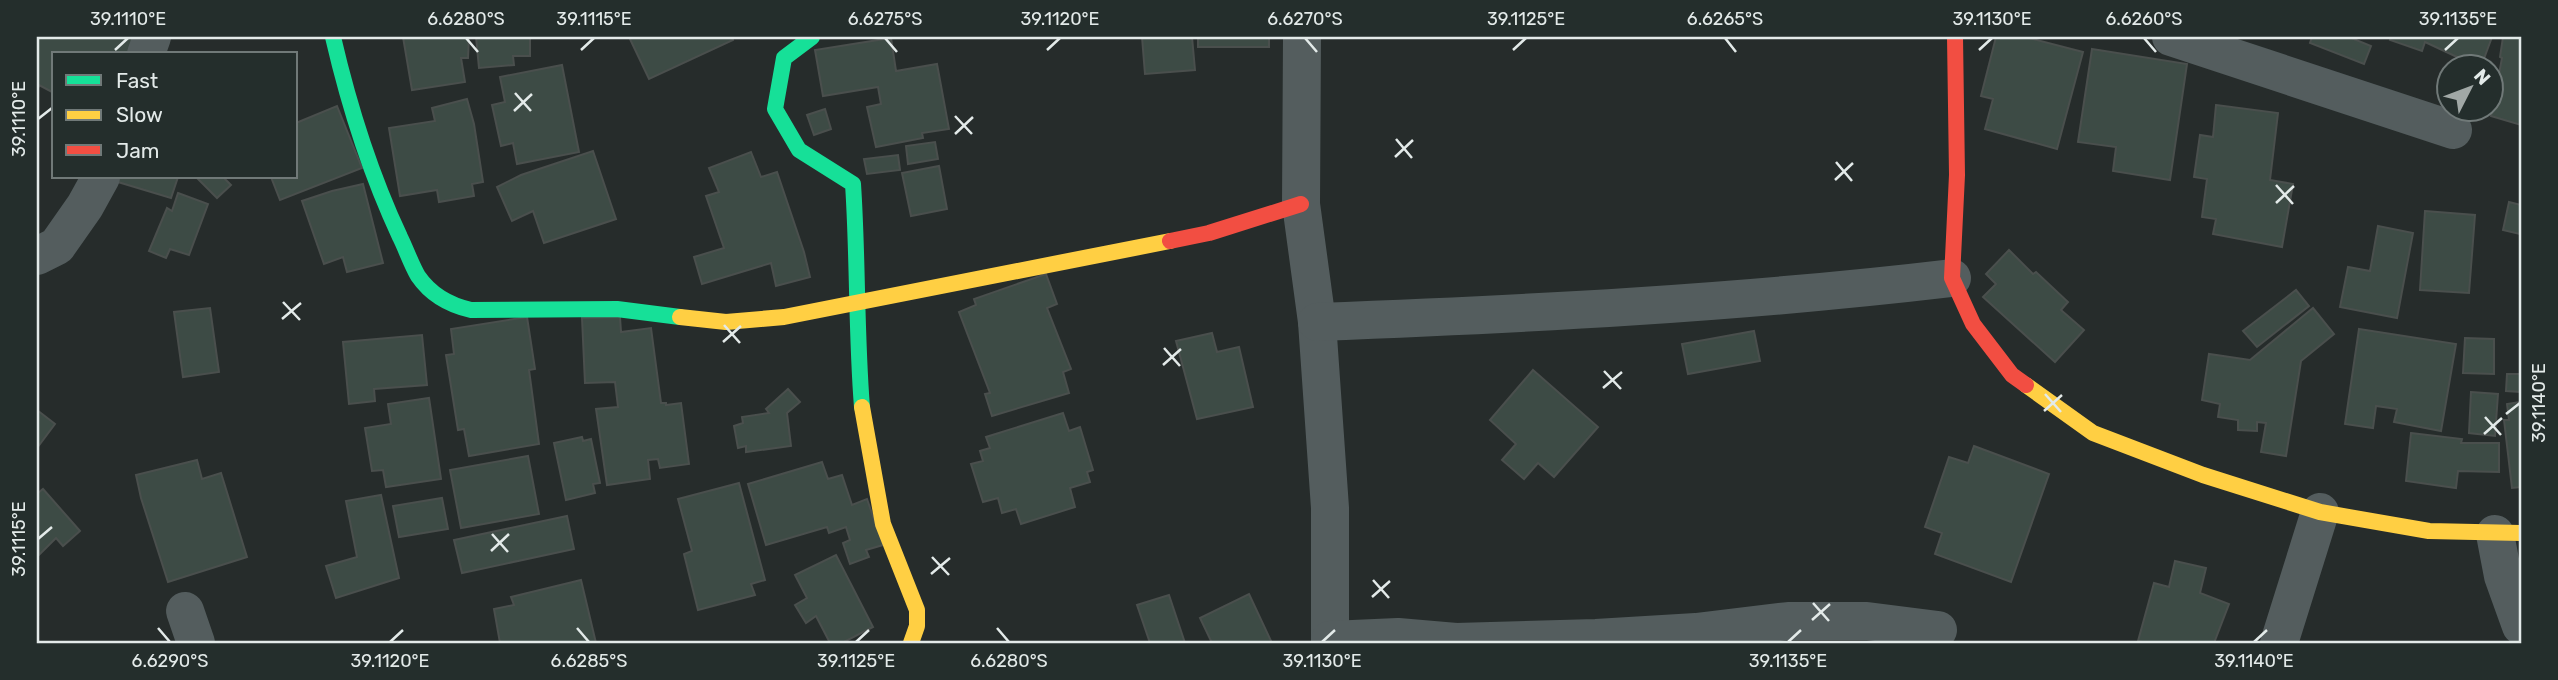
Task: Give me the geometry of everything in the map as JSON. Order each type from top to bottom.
[{"type":"street","points":[[333,37],[350,108],[386,205],[419,276],[439,298],[453,306],[471,310],[617,309],[726,322],[785,317],[1209,233],[1301,204]]},
{"type":"street","points":[[812,37],[784,58],[775,109],[799,150],[853,184],[858,360],[863,424],[883,524],[917,610],[918,626],[911,643]]},
{"type":"street","points":[[1302,37],[1301,204],[1317,322],[1330,508],[1330,641],[1398,637],[1456,642],[1595,638],[1696,632],[1788,621],[1867,621],[1938,630]]},
{"type":"street","points":[[1955,37],[1957,175],[1952,278],[1973,324],[2012,374],[2093,433],[2203,475],[2320,512],[2428,531],[2508,533],[2503,576],[2521,626]]},
{"type":"street","points":[[2171,37],[2453,130]]},
{"type":"street","points":[[37,256],[57,246],[100,178]]},
{"type":"street","points":[[1317,322],[1541,313],[1830,292],[1952,278]]},
{"type":"street","points":[[2279,643],[2320,512]]},
{"type":"building","points":[[37,37],[132,37],[133,52],[52,52],[52,92],[39,85],[37,92]]},
{"type":"building","points":[[403,37],[469,37],[468,58],[461,58],[465,82],[412,90]]},
{"type":"building","points":[[476,37],[530,37],[530,56],[513,56],[514,65],[479,68]]},
{"type":"building","points":[[629,37],[732,37],[733,40],[649,79]]},
{"type":"building","points":[[1142,37],[1192,37],[1195,70],[1145,74]]},
{"type":"building","points":[[1198,37],[1269,37],[1269,47],[1198,47]]},
{"type":"building","points":[[1996,37],[2025,37],[2083,52],[2057,149],[1985,129],[1993,99],[1981,96]]},
{"type":"building","points":[[2312,37],[2349,37],[2371,46],[2364,64],[2310,43]]},
{"type":"building","points":[[2391,37],[2492,37],[2486,52],[2446,52],[2425,42],[2422,51],[2390,40]]},
{"type":"building","points":[[2503,37],[2521,37],[2521,125],[2506,120],[2506,52],[2501,52]]},
{"type":"building","points":[[891,38],[896,71],[937,64],[949,129],[922,133],[923,138],[876,147],[867,107],[881,104],[878,87],[823,96],[815,50]]},
{"type":"building","points":[[2092,49],[2187,64],[2170,180],[2113,171],[2116,147],[2078,142]]},
{"type":"building","points":[[562,65],[579,152],[517,164],[513,143],[501,146],[492,105],[505,102],[500,77]]},
{"type":"building","points":[[467,99],[474,124],[483,182],[472,184],[474,196],[439,202],[437,190],[400,196],[389,128],[435,121],[432,108]]},
{"type":"building","points":[[2216,105],[2278,113],[2270,180],[2293,184],[2282,247],[2213,234],[2216,219],[2202,217],[2207,179],[2194,177],[2200,135],[2213,137]]},
{"type":"building","points":[[337,106],[362,168],[280,200],[271,178],[298,178],[298,122]]},
{"type":"building","points":[[825,109],[831,129],[814,135],[807,115]]},
{"type":"building","points":[[935,142],[938,159],[908,164],[906,146]]},
{"type":"building","points":[[593,151],[616,219],[544,243],[533,211],[512,221],[497,187],[521,175]]},
{"type":"building","points":[[751,152],[761,177],[777,172],[810,277],[776,286],[771,263],[702,284],[694,257],[724,248],[706,196],[719,192],[709,168]]},
{"type":"building","points":[[898,155],[900,170],[867,174],[864,159]]},
{"type":"building","points":[[939,166],[947,209],[911,216],[902,173]]},
{"type":"building","points":[[120,178],[178,178],[171,198],[118,182]]},
{"type":"building","points":[[197,178],[226,178],[231,185],[217,198]]},
{"type":"building","points":[[363,184],[383,263],[347,272],[343,257],[324,264],[302,201]]},
{"type":"building","points":[[178,193],[208,204],[189,255],[170,249],[166,258],[149,251],[167,208],[172,211]]},
{"type":"building","points":[[2509,202],[2521,205],[2520,234],[2503,230]]},
{"type":"building","points":[[2425,211],[2475,215],[2469,293],[2420,290]]},
{"type":"building","points":[[2378,226],[2413,233],[2397,318],[2340,307],[2348,267],[2370,271]]},
{"type":"building","points":[[2009,250],[2033,274],[2036,272],[2068,302],[2061,310],[2084,330],[2055,362],[1983,297],[1996,284],[1986,274]]},
{"type":"building","points":[[1046,274],[1057,304],[1047,308],[1071,369],[1063,372],[1069,393],[992,416],[985,394],[990,393],[959,312],[976,305],[974,299]]},
{"type":"building","points":[[2296,290],[2309,306],[2257,347],[2243,331]]},
{"type":"building","points":[[210,308],[219,372],[183,377],[174,312]]},
{"type":"building","points":[[2313,308],[2334,334],[2301,361],[2286,456],[2261,452],[2266,423],[2257,422],[2257,431],[2238,430],[2238,420],[2218,417],[2220,404],[2202,400],[2209,354],[2250,360]]},
{"type":"building","points":[[527,317],[535,369],[529,370],[539,444],[469,456],[464,429],[458,430],[446,355],[454,354],[451,329]]},
{"type":"building","points":[[620,317],[621,332],[651,328],[661,403],[681,403],[689,464],[660,468],[658,459],[648,460],[650,479],[607,485],[596,409],[618,407],[615,382],[585,383],[582,318]]},
{"type":"building","points":[[2359,329],[2456,344],[2441,431],[2394,422],[2397,409],[2376,406],[2373,428],[2345,424]]},
{"type":"building","points":[[1754,331],[1760,361],[1688,374],[1682,344]]},
{"type":"building","points":[[1212,333],[1217,352],[1239,347],[1253,407],[1197,419],[1176,341]]},
{"type":"building","points":[[422,335],[427,385],[374,389],[375,401],[349,404],[343,342]]},
{"type":"building","points":[[2465,338],[2494,339],[2494,374],[2463,373]]},
{"type":"building","points":[[1533,370],[1598,427],[1554,477],[1538,463],[1524,479],[1502,460],[1516,444],[1490,420]]},
{"type":"building","points":[[2507,374],[2521,374],[2521,392],[2506,391]]},
{"type":"building","points":[[788,389],[800,402],[787,413],[791,446],[746,452],[746,446],[738,448],[734,426],[743,423],[742,417],[769,413],[766,409]]},
{"type":"building","points":[[2471,392],[2498,394],[2495,436],[2469,433]]},
{"type":"building","points":[[2521,392],[2521,487],[2512,488],[2504,420],[2509,420],[2507,404],[2520,402]]},
{"type":"building","points":[[429,398],[441,479],[386,487],[383,470],[372,471],[365,428],[391,424],[388,404]]},
{"type":"building","points":[[37,410],[55,424],[37,448]]},
{"type":"building","points":[[1063,413],[1069,431],[1080,427],[1093,470],[1087,472],[1090,482],[1070,488],[1075,507],[1021,524],[1016,509],[1002,513],[998,498],[983,502],[971,464],[983,461],[980,451],[990,448],[986,437]]},
{"type":"building","points":[[2411,433],[2462,439],[2461,443],[2499,443],[2499,472],[2458,471],[2456,488],[2406,481]]},
{"type":"building","points":[[582,437],[583,441],[591,439],[600,483],[593,484],[595,493],[566,500],[554,443]]},
{"type":"building","points":[[1974,446],[2049,474],[2011,582],[1935,554],[1942,533],[1925,527],[1949,457],[1968,463]]},
{"type":"building","points":[[528,456],[539,514],[461,528],[450,470]]},
{"type":"building","points":[[197,460],[202,479],[221,473],[247,557],[168,582],[136,475]]},
{"type":"building","points":[[822,462],[828,479],[842,475],[852,505],[867,499],[883,545],[866,550],[869,557],[850,564],[843,543],[850,540],[846,527],[829,533],[827,527],[766,545],[748,484]]},
{"type":"building","points":[[739,483],[765,580],[751,584],[755,595],[698,610],[684,554],[692,551],[678,499]]},
{"type":"building","points":[[43,489],[80,531],[63,546],[56,538],[39,555],[37,491],[38,493]]},
{"type":"building","points":[[381,495],[399,578],[336,598],[326,566],[357,557],[346,501]]},
{"type":"building","points":[[442,498],[448,529],[399,537],[393,506]]},
{"type":"building","points":[[567,516],[574,549],[462,573],[454,540]]},
{"type":"building","points":[[836,555],[873,627],[842,643],[830,643],[816,616],[806,623],[795,605],[807,598],[795,575]]},
{"type":"building","points":[[2175,561],[2206,568],[2200,593],[2229,604],[2214,643],[2138,641],[2154,583],[2169,587]]},
{"type":"building","points":[[581,580],[596,643],[500,643],[494,609],[514,605],[511,597]]},
{"type":"building","points":[[1249,594],[1272,643],[1212,643],[1200,618]]},
{"type":"building","points":[[1169,595],[1185,643],[1150,643],[1137,605]]},
{"type":"traffic: fast","points":[[333,37],[353,114],[379,188],[415,271],[435,294],[471,310],[617,309],[680,317]]},
{"type":"traffic: fast","points":[[812,37],[784,58],[775,109],[799,150],[853,184],[862,407]]},
{"type":"traffic: slow","points":[[680,317],[726,322],[784,317],[1170,241]]},
{"type":"traffic: slow","points":[[2026,385],[2093,433],[2203,475],[2320,512],[2429,531],[2521,533]]},
{"type":"traffic: slow","points":[[862,407],[883,524],[917,610],[917,626],[911,643]]},
{"type":"traffic: jam","points":[[1955,37],[1957,175],[1952,278],[1973,324],[2012,375],[2026,385]]},
{"type":"traffic: jam","points":[[1170,241],[1209,233],[1301,204]]}]
